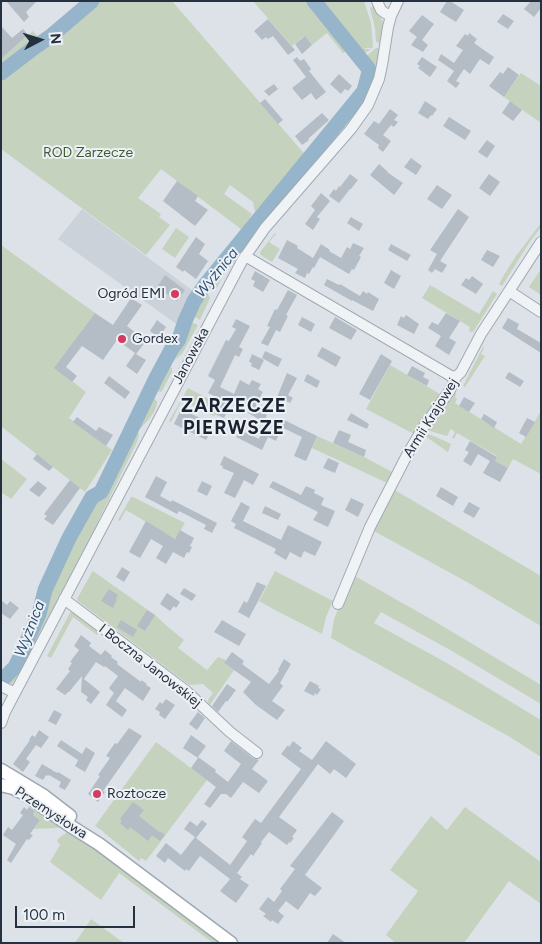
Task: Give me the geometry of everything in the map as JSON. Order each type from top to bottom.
[{"type":"main road","name":"Przemysłowa","points":[[1,770],[56,805],[99,844]]},
{"type":"main road","name":"Przemysłowa","points":[[1,785],[25,794],[99,844],[231,943]]},
{"type":"street","points":[[377,1],[381,10],[391,16]]},
{"type":"street","name":"Janowska","points":[[1,723],[3,714],[245,256],[265,228],[348,133],[368,105],[379,79],[391,16],[398,1]]},
{"type":"street","name":"Armii Krajowej","points":[[338,604],[370,527],[407,455],[450,390],[481,334],[541,242]]},
{"type":"street","points":[[245,256],[451,376],[456,377]]},
{"type":"street","points":[[510,291],[541,312]]},
{"type":"street","name":"I Boczna Janowskiej","points":[[64,599],[185,690],[230,732],[257,753]]},
{"type":"street","points":[[1,686],[15,693]]},
{"type":"shaded area","points":[[82,209],[196,293],[179,326],[58,239]]},
{"type":"green space","name":"ROD Zarzecze","points":[[85,1],[172,1],[308,158],[258,218],[253,202],[230,185],[224,194],[252,214],[250,217],[255,222],[203,286],[201,285],[241,229],[161,169],[138,198],[161,214],[159,217],[170,225],[146,255],[1,149],[1,59],[33,31],[38,37],[45,34]]},
{"type":"green space","points":[[253,1],[364,1],[371,23],[373,47],[365,48],[371,49],[355,60],[346,51],[343,53],[327,33],[312,45],[304,36],[292,46]]},
{"type":"green space","points":[[373,6],[383,22],[380,43],[376,42],[370,8]]},
{"type":"green space","points":[[376,48],[379,48],[373,80],[360,106],[346,125],[344,125],[340,123],[365,92],[370,72],[362,60]]},
{"type":"green space","points":[[521,73],[541,86],[541,123],[504,97]]},
{"type":"green space","points":[[310,159],[313,162],[312,164],[266,217],[264,216],[260,220]]},
{"type":"green space","points":[[541,223],[541,227],[502,286],[499,284],[504,275]]},
{"type":"green space","points":[[176,228],[189,237],[175,258],[162,249]]},
{"type":"green space","points":[[275,233],[269,242],[280,249],[272,262],[262,256],[260,252]]},
{"type":"green space","points":[[1,245],[95,313],[55,368],[86,392],[69,418],[112,450],[85,492],[1,428]]},
{"type":"green space","points":[[229,257],[232,260],[217,288],[212,292],[204,288]]},
{"type":"green space","points":[[541,269],[541,295],[529,287]]},
{"type":"green space","points":[[430,285],[479,314],[493,291],[497,294],[473,332],[471,332],[469,331],[470,327],[422,298]]},
{"type":"green space","points":[[202,291],[208,294],[210,298],[200,320],[190,314]]},
{"type":"green space","points":[[187,320],[198,325],[182,354],[172,362],[168,359],[182,336]]},
{"type":"green space","points":[[483,347],[481,354],[485,356],[465,387],[463,386]]},
{"type":"green space","points":[[165,364],[172,368],[172,372],[161,392],[152,389]]},
{"type":"green space","points":[[390,365],[440,394],[441,397],[414,434],[366,409]]},
{"type":"green space","points":[[188,388],[220,405],[214,416],[182,400],[171,422],[169,421]]},
{"type":"green space","points":[[453,392],[455,392],[457,399],[455,403],[521,444],[541,411],[541,474],[513,459],[508,468],[495,461],[497,456],[457,433],[454,439],[452,438],[455,432],[451,429],[447,436],[430,431],[428,428]]},
{"type":"green space","points":[[149,395],[157,401],[157,404],[149,419],[139,429],[134,426]]},
{"type":"green space","points":[[133,429],[139,434],[137,442],[93,532],[24,663],[21,664],[19,662],[40,614],[45,591],[70,538],[92,498],[101,493]]},
{"type":"green space","points":[[425,433],[451,444],[448,452],[422,434]]},
{"type":"green space","points":[[317,436],[394,473],[391,481],[385,482],[312,448]]},
{"type":"green space","points":[[1,459],[27,479],[11,499],[1,492]]},
{"type":"green space","points":[[393,489],[541,576],[541,626],[467,582],[372,530]]},
{"type":"green space","points":[[131,497],[185,523],[175,539],[126,510],[120,521],[118,520]]},
{"type":"green space","points":[[93,571],[155,615],[184,640],[178,648],[207,670],[218,657],[226,660],[225,664],[234,670],[209,706],[208,700],[213,693],[203,684],[188,684],[78,601],[77,599]]},
{"type":"green space","points":[[275,571],[333,601],[326,617],[322,634],[259,601]]},
{"type":"green space","points":[[353,575],[541,685],[541,704],[452,651],[381,612],[374,623],[445,662],[541,720],[541,757],[510,737],[331,638],[334,619]]},
{"type":"green space","points":[[71,611],[99,631],[97,635],[73,617],[51,658],[47,656]]},
{"type":"green space","points":[[7,660],[21,669],[10,686],[1,684],[1,671],[12,664]]},
{"type":"green space","points":[[156,742],[207,780],[146,861],[141,858],[139,861],[95,826]]},
{"type":"green space","points":[[38,806],[64,826],[32,829],[40,820],[33,815]]},
{"type":"green space","points":[[465,807],[541,862],[541,904],[509,881],[464,943],[396,943],[386,935],[418,891],[390,870],[431,816],[447,830]]},
{"type":"green space","points":[[69,831],[221,943],[213,943],[119,873],[101,900],[50,862],[60,845],[57,841]]},
{"type":"green space","points":[[91,919],[124,943],[75,943]]},
{"type":"building","points":[[6,1],[37,1],[26,12],[29,17],[24,22]]},
{"type":"building","points":[[447,1],[464,10],[456,22],[440,12]]},
{"type":"building","points":[[531,1],[541,3],[541,8],[534,17],[524,9]]},
{"type":"building","points":[[503,14],[514,21],[508,29],[497,22]]},
{"type":"building","points":[[422,15],[434,24],[422,40],[428,45],[423,52],[411,45],[417,37],[409,31]]},
{"type":"building","points":[[268,19],[295,50],[288,55],[273,36],[262,40],[254,31]]},
{"type":"building","points":[[1,26],[12,38],[23,29],[28,35],[1,59]]},
{"type":"building","points":[[469,33],[477,39],[474,43],[494,57],[489,65],[480,59],[470,74],[464,69],[456,81],[460,83],[456,88],[447,81],[454,71],[438,60],[441,54],[454,63],[463,50],[456,46],[465,34],[468,36]]},
{"type":"building","points":[[305,36],[312,45],[302,54],[295,44]]},
{"type":"building","points":[[297,57],[300,61],[304,59],[311,69],[309,71],[326,92],[316,100],[311,93],[302,100],[292,88],[306,77],[293,60]]},
{"type":"building","points":[[422,57],[437,67],[430,77],[418,68],[420,66],[417,64]]},
{"type":"building","points":[[508,67],[519,75],[504,97],[489,86],[500,72],[503,74]]},
{"type":"building","points":[[339,74],[352,86],[348,91],[345,89],[341,94],[330,84]]},
{"type":"building","points":[[274,84],[278,89],[269,96],[264,91]]},
{"type":"building","points":[[265,99],[283,120],[278,124],[260,103]]},
{"type":"building","points":[[425,101],[437,109],[428,119],[418,113]]},
{"type":"building","points":[[510,101],[522,110],[513,121],[502,113]]},
{"type":"building","points":[[390,109],[398,115],[394,120],[398,122],[394,127],[391,125],[383,135],[391,141],[383,152],[378,148],[379,145],[364,134],[374,121],[379,124]]},
{"type":"building","points":[[322,113],[329,120],[302,145],[295,136]]},
{"type":"building","points":[[449,117],[471,131],[465,140],[443,126]]},
{"type":"building","points":[[487,140],[495,146],[487,158],[478,152]]},
{"type":"building","points":[[411,158],[422,166],[416,175],[404,167]]},
{"type":"building","points":[[379,164],[403,183],[394,195],[370,175]]},
{"type":"building","points":[[350,174],[358,180],[339,203],[329,196],[334,189],[336,191],[340,187]]},
{"type":"building","points":[[489,174],[500,182],[490,196],[479,188]]},
{"type":"building","points":[[177,181],[198,196],[195,201],[208,210],[195,226],[163,201]]},
{"type":"building","points":[[437,185],[452,195],[442,209],[427,199]]},
{"type":"building","points":[[321,193],[330,201],[317,217],[320,219],[313,230],[305,224],[315,210],[311,206]]},
{"type":"building","points":[[458,209],[469,217],[440,261],[447,265],[442,273],[435,269],[432,273],[428,270],[437,254],[430,250]]},
{"type":"building","points":[[351,217],[363,224],[359,231],[347,223]]},
{"type":"building","points":[[196,237],[205,244],[199,254],[208,261],[196,279],[184,270],[183,272],[176,267]]},
{"type":"building","points":[[287,240],[313,258],[321,244],[341,258],[347,247],[350,249],[353,243],[364,248],[354,270],[352,269],[349,274],[320,257],[314,268],[309,274],[307,273],[305,278],[295,273],[298,269],[278,258]]},
{"type":"building","points":[[391,244],[411,255],[407,261],[388,250]]},
{"type":"building","points":[[487,250],[500,256],[493,267],[481,260]]},
{"type":"building","points":[[391,270],[401,276],[394,289],[384,283]]},
{"type":"building","points":[[255,271],[270,280],[263,292],[253,286],[255,281],[251,279]]},
{"type":"building","points":[[165,275],[185,290],[177,301],[157,287]]},
{"type":"building","points":[[472,276],[483,284],[476,294],[461,285],[466,278],[469,280]]},
{"type":"building","points":[[327,279],[340,284],[360,296],[363,291],[379,299],[373,311],[324,285]]},
{"type":"building","points":[[288,290],[297,295],[286,315],[288,316],[280,332],[276,330],[268,346],[261,343],[270,327],[267,326],[275,309],[277,310]]},
{"type":"building","points":[[131,298],[142,305],[127,326],[146,341],[136,354],[146,360],[137,374],[126,366],[135,353],[117,340],[103,360],[82,346],[66,367],[77,376],[72,382],[54,368],[95,313],[113,325]]},
{"type":"building","points":[[446,313],[460,321],[449,338],[456,342],[449,355],[435,346],[441,336],[428,328],[432,322],[438,325]]},
{"type":"building","points":[[406,315],[419,324],[414,334],[397,325],[401,316],[404,318]]},
{"type":"building","points":[[302,317],[315,324],[311,332],[298,325]]},
{"type":"building","points":[[335,317],[357,330],[351,340],[329,328]]},
{"type":"building","points":[[508,318],[519,324],[517,329],[541,343],[541,353],[502,328]]},
{"type":"building","points":[[236,319],[250,326],[239,347],[243,349],[239,357],[235,355],[220,387],[234,394],[240,380],[249,385],[252,380],[261,384],[258,389],[263,392],[256,405],[263,409],[262,412],[267,415],[264,422],[248,413],[251,408],[233,399],[224,418],[215,414],[222,400],[208,393],[215,380],[208,376],[226,340],[229,341],[236,329],[232,327]]},
{"type":"building","points":[[157,320],[166,327],[159,338],[150,331]]},
{"type":"building","points":[[322,347],[341,357],[336,367],[317,356]]},
{"type":"building","points":[[265,351],[282,359],[278,367],[262,358]]},
{"type":"building","points":[[252,354],[264,360],[259,370],[251,366],[252,363],[249,362]]},
{"type":"building","points":[[381,354],[392,361],[370,400],[359,394]]},
{"type":"building","points":[[412,366],[425,373],[423,377],[429,380],[427,386],[407,375]]},
{"type":"building","points":[[509,372],[524,381],[520,387],[505,378]]},
{"type":"building","points":[[287,373],[297,378],[288,395],[293,398],[290,403],[277,397]]},
{"type":"building","points":[[307,374],[320,381],[317,388],[304,381]]},
{"type":"building","points":[[109,376],[130,392],[125,399],[104,383]]},
{"type":"building","points":[[464,397],[475,403],[469,412],[459,406]]},
{"type":"building","points":[[181,409],[200,418],[197,424],[211,431],[206,440],[174,424]]},
{"type":"building","points":[[351,413],[369,424],[367,429],[347,420]]},
{"type":"building","points":[[484,414],[497,422],[494,428],[481,419]]},
{"type":"building","points":[[77,417],[96,431],[99,427],[113,435],[106,446],[73,422]]},
{"type":"building","points":[[527,418],[535,422],[526,437],[519,433]]},
{"type":"building","points":[[282,419],[317,436],[306,461],[294,456],[302,437],[279,426]]},
{"type":"building","points":[[264,427],[279,434],[276,441],[268,437],[262,450],[236,437],[240,430],[259,439]]},
{"type":"building","points":[[339,430],[351,435],[348,442],[366,450],[364,457],[333,443]]},
{"type":"building","points":[[470,441],[497,457],[495,461],[508,468],[500,482],[483,473],[490,461],[478,454],[471,466],[463,461],[469,452],[465,450]]},
{"type":"building","points":[[37,454],[53,467],[49,471],[33,459]]},
{"type":"building","points":[[224,456],[259,474],[253,485],[244,480],[235,498],[224,493],[234,473],[222,468],[223,466],[220,465]]},
{"type":"building","points":[[328,458],[339,463],[335,473],[323,468]]},
{"type":"building","points":[[156,476],[167,482],[160,496],[171,502],[172,500],[217,523],[212,533],[204,529],[206,525],[179,511],[177,514],[145,497]]},
{"type":"building","points":[[70,480],[80,488],[53,525],[44,519],[47,516],[44,514]]},
{"type":"building","points":[[38,481],[47,488],[39,497],[29,490]]},
{"type":"building","points":[[202,481],[212,486],[207,496],[197,491]]},
{"type":"building","points":[[273,481],[301,495],[306,486],[315,490],[314,493],[324,498],[321,505],[335,511],[328,527],[313,520],[318,512],[269,487]]},
{"type":"building","points":[[441,487],[458,497],[453,506],[436,496]]},
{"type":"building","points":[[351,498],[364,504],[358,517],[345,510]]},
{"type":"building","points":[[241,502],[250,507],[243,521],[281,540],[288,525],[322,542],[315,556],[304,551],[301,558],[290,552],[286,560],[274,553],[276,549],[234,528],[236,524],[231,521]]},
{"type":"building","points":[[469,502],[480,508],[474,518],[463,512]]},
{"type":"building","points":[[265,506],[281,514],[278,520],[262,513]]},
{"type":"building","points":[[146,521],[175,539],[180,530],[194,538],[189,553],[187,552],[184,558],[173,552],[166,564],[156,558],[163,546],[151,539],[140,558],[129,552]]},
{"type":"building","points":[[122,567],[130,572],[124,582],[116,577]]},
{"type":"building","points":[[257,582],[266,586],[249,618],[238,612],[244,601],[247,603]]},
{"type":"building","points":[[184,588],[196,595],[192,601],[180,594]]},
{"type":"building","points":[[109,589],[118,595],[113,608],[101,601]]},
{"type":"building","points":[[167,593],[180,602],[176,608],[174,606],[170,611],[160,604]]},
{"type":"building","points":[[1,600],[7,605],[10,601],[19,608],[10,619],[1,613]]},
{"type":"building","points":[[147,610],[155,615],[145,631],[137,626]]},
{"type":"building","points":[[121,620],[137,630],[133,637],[117,627]]},
{"type":"building","points":[[222,620],[246,634],[239,646],[214,632]]},
{"type":"building","points":[[81,635],[91,643],[89,646],[101,655],[105,650],[118,662],[117,664],[151,688],[143,701],[125,688],[116,701],[127,710],[122,717],[106,705],[114,693],[109,688],[118,676],[96,662],[84,679],[100,692],[91,704],[86,700],[88,697],[81,692],[82,676],[65,695],[56,689],[70,671],[68,669],[72,663],[70,662],[79,650],[74,646]]},
{"type":"building","points":[[232,652],[244,661],[242,664],[269,684],[279,671],[284,659],[291,664],[280,683],[283,686],[272,701],[285,710],[277,720],[256,705],[243,692],[251,682],[224,663]]},
{"type":"building","points":[[310,681],[321,689],[317,695],[315,693],[314,696],[304,691]]},
{"type":"building","points":[[227,684],[236,690],[218,712],[212,706]]},
{"type":"building","points":[[166,699],[175,705],[165,719],[155,709],[160,702],[162,704]]},
{"type":"building","points":[[54,710],[62,714],[56,725],[48,721]]},
{"type":"building","points":[[198,712],[205,718],[197,730],[189,724]]},
{"type":"building","points":[[129,728],[142,736],[103,791],[105,792],[98,802],[88,794],[110,758],[106,756]]},
{"type":"building","points":[[39,730],[49,737],[41,748],[36,745],[26,759],[30,762],[23,772],[13,764],[32,735],[35,737]]},
{"type":"building","points":[[191,735],[206,746],[198,757],[216,770],[215,772],[228,782],[241,764],[224,751],[231,741],[253,758],[259,760],[252,769],[268,781],[259,793],[243,782],[231,798],[226,794],[221,794],[210,808],[204,804],[216,787],[191,768],[198,758],[183,748]]},
{"type":"building","points":[[61,740],[82,754],[86,747],[95,753],[85,772],[75,766],[78,760],[57,746]]},
{"type":"building","points":[[293,741],[302,748],[299,751],[312,760],[326,741],[356,764],[346,778],[334,769],[330,774],[318,764],[279,817],[297,830],[292,837],[294,838],[287,845],[269,832],[253,856],[251,854],[237,873],[242,877],[240,879],[249,885],[236,903],[220,891],[230,879],[200,856],[189,871],[186,869],[185,871],[168,858],[165,863],[156,856],[166,843],[181,855],[195,837],[184,829],[190,821],[197,826],[202,820],[207,824],[196,838],[230,865],[247,841],[242,837],[255,819],[261,823],[301,769],[281,754]]},
{"type":"building","points":[[42,764],[71,780],[65,790],[59,787],[61,782],[49,775],[46,775],[43,780],[35,776]]},
{"type":"building","points":[[133,802],[144,810],[139,816],[165,835],[160,841],[152,835],[148,841],[130,827],[128,830],[120,823],[122,821],[120,819]]},
{"type":"building","points":[[24,807],[27,810],[29,807],[35,811],[33,815],[40,820],[30,834],[33,835],[29,840],[27,839],[11,863],[7,860],[16,844],[3,835],[8,827],[12,830],[23,815],[20,813]]},
{"type":"building","points":[[332,812],[344,821],[305,875],[322,888],[315,896],[310,893],[298,910],[286,901],[278,911],[284,916],[278,924],[272,920],[271,922],[263,916],[266,914],[259,909],[268,897],[274,902],[282,891],[280,889],[295,869],[290,866]]},
{"type":"building","points":[[333,934],[346,943],[327,943]]},
{"type":"waterway","points":[[1,73],[51,36],[92,1]]},
{"type":"waterway","name":"Wyżnica","points":[[3,679],[15,667],[39,614],[45,590],[69,538],[92,497],[101,492],[156,378],[179,339],[194,301],[205,285],[364,91],[369,72],[368,68],[314,1]]},
{"type":"place","name":"Ogród EMI","points":[[175,294]]},
{"type":"place","name":"Gordex","points":[[122,339]]},
{"type":"place","name":"Roztocze","points":[[97,794]]},
{"type":"district","name":"ZARZECZE PIERWSZE","points":[[234,417]]}]
